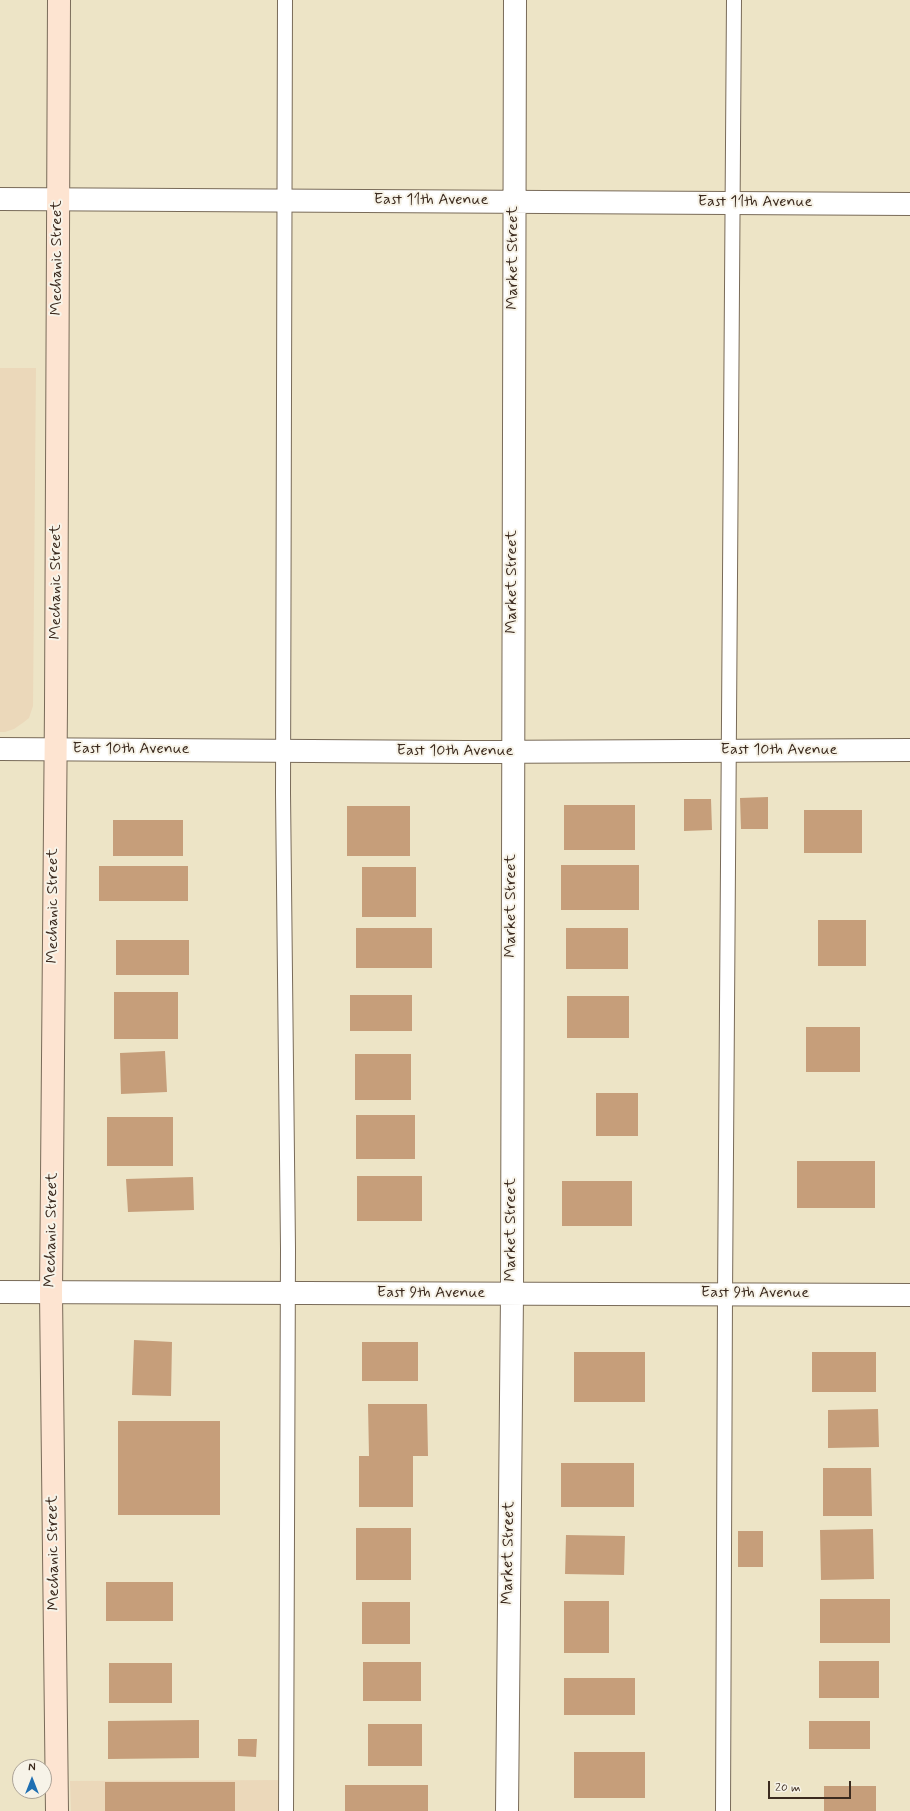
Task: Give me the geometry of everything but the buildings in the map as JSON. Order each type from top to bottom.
[{"type":"street","name":"Mechanic Street","points":[[57,1811],[51,1293],[59,199],[59,0]]},
{"type":"street","name":"Market Street","points":[[507,1811],[512,1294],[512,752],[515,0]]},
{"type":"street","name":"East 11th Avenue","points":[[0,199],[910,204]]},
{"type":"street","name":"East 10th Avenue","points":[[0,749],[512,752],[910,750]]},
{"type":"street","name":"East 9th Avenue","points":[[0,1292],[910,1295]]},
{"type":"lane","points":[[285,0],[283,751],[288,1293],[286,1811]]},
{"type":"lane","points":[[723,1811],[734,0]]},
{"type":"shaded area","points":[[0,368],[36,368],[33,706],[29,718],[14,729],[5,732],[0,732]]},
{"type":"shaded area","points":[[291,1780],[291,1811],[71,1811],[70,1781]]}]
